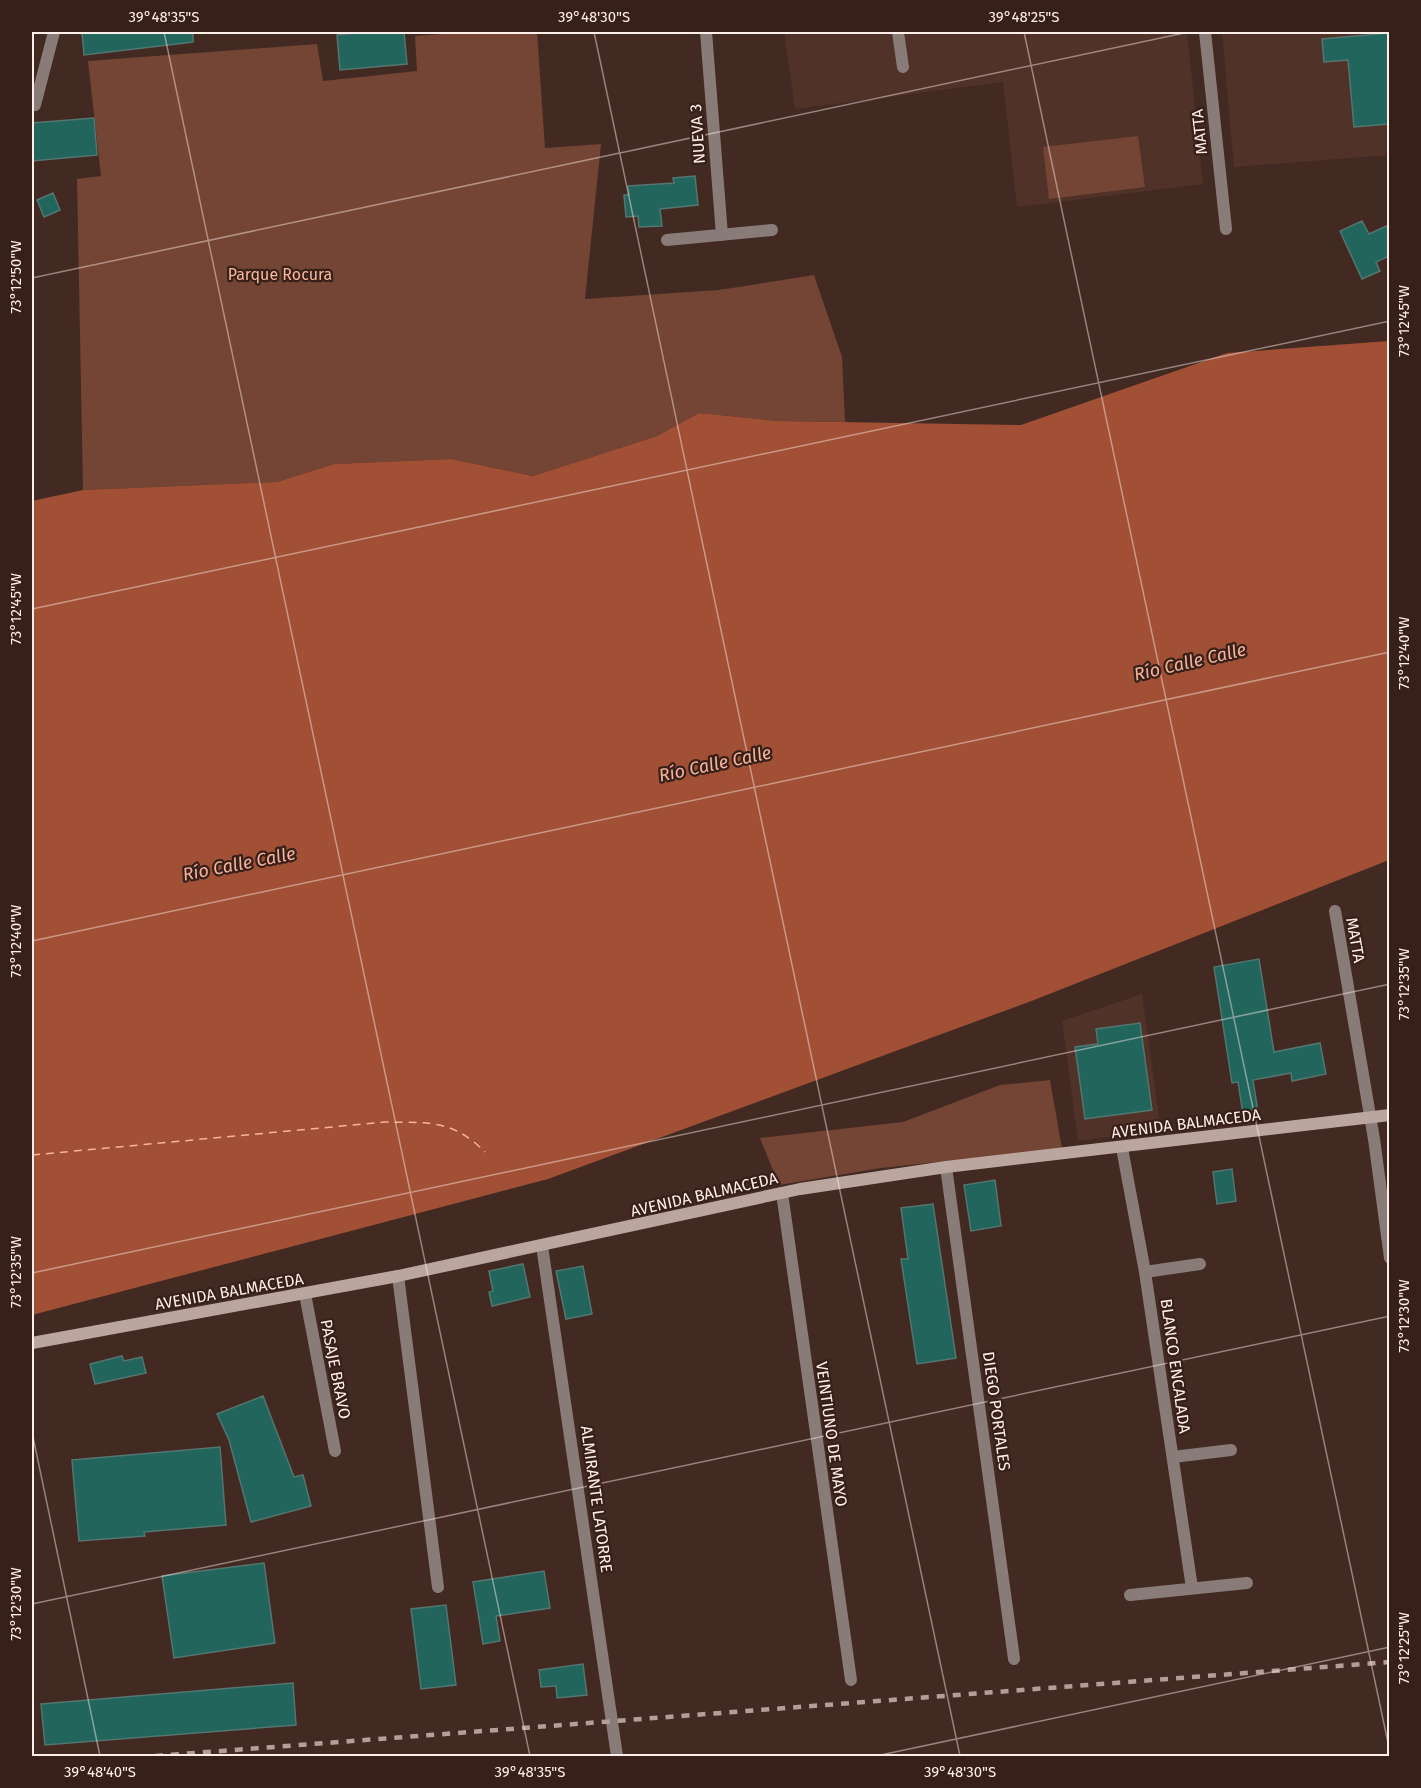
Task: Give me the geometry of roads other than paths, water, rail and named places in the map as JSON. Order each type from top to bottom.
[{"type":"main road","name":"AVENIDA BALMACEDA","points":[[32,1343],[398,1276],[782,1193],[946,1167],[1389,1115]]},
{"type":"street","points":[[35,105],[54,32]]},
{"type":"street","name":"NUEVA 3","points":[[706,32],[722,235]]},
{"type":"street","points":[[898,32],[903,67]]},
{"type":"street","name":"MATTA","points":[[1205,32],[1226,229]]},
{"type":"street","points":[[667,240],[772,230]]},
{"type":"street","name":"MATTA","points":[[1335,911],[1370,1117],[1389,1258]]},
{"type":"street","name":"BLANCO ENCALADA","points":[[1122,1148],[1145,1272],[1192,1588]]},
{"type":"street","name":"DIEGO PORTALES","points":[[946,1167],[1014,1659]]},
{"type":"street","name":"VEINTIUNO DE MAYO","points":[[782,1193],[850,1680]]},
{"type":"street","name":"ALMIRANTE LATORRE","points":[[542,1246],[617,1756]]},
{"type":"street","points":[[1145,1272],[1200,1264]]},
{"type":"street","points":[[398,1276],[438,1587]]},
{"type":"street","name":"PASAJE BRAVO","points":[[305,1294],[335,1451]]},
{"type":"street","points":[[1173,1457],[1231,1450]]},
{"type":"street","points":[[1130,1595],[1247,1583]]},
{"type":"water","name":"Río Calle Calle","points":[[1389,341],[1389,860],[1034,1000],[548,1179],[32,1315],[32,501],[83,490],[277,482],[334,464],[451,459],[533,476],[657,436],[699,413],[778,421],[1021,425],[1227,353]]},
{"type":"railway","points":[[155,1756],[1390,1662]]},
{"type":"park label","name":"Parque Rocura","points":[[280,274]]}]
